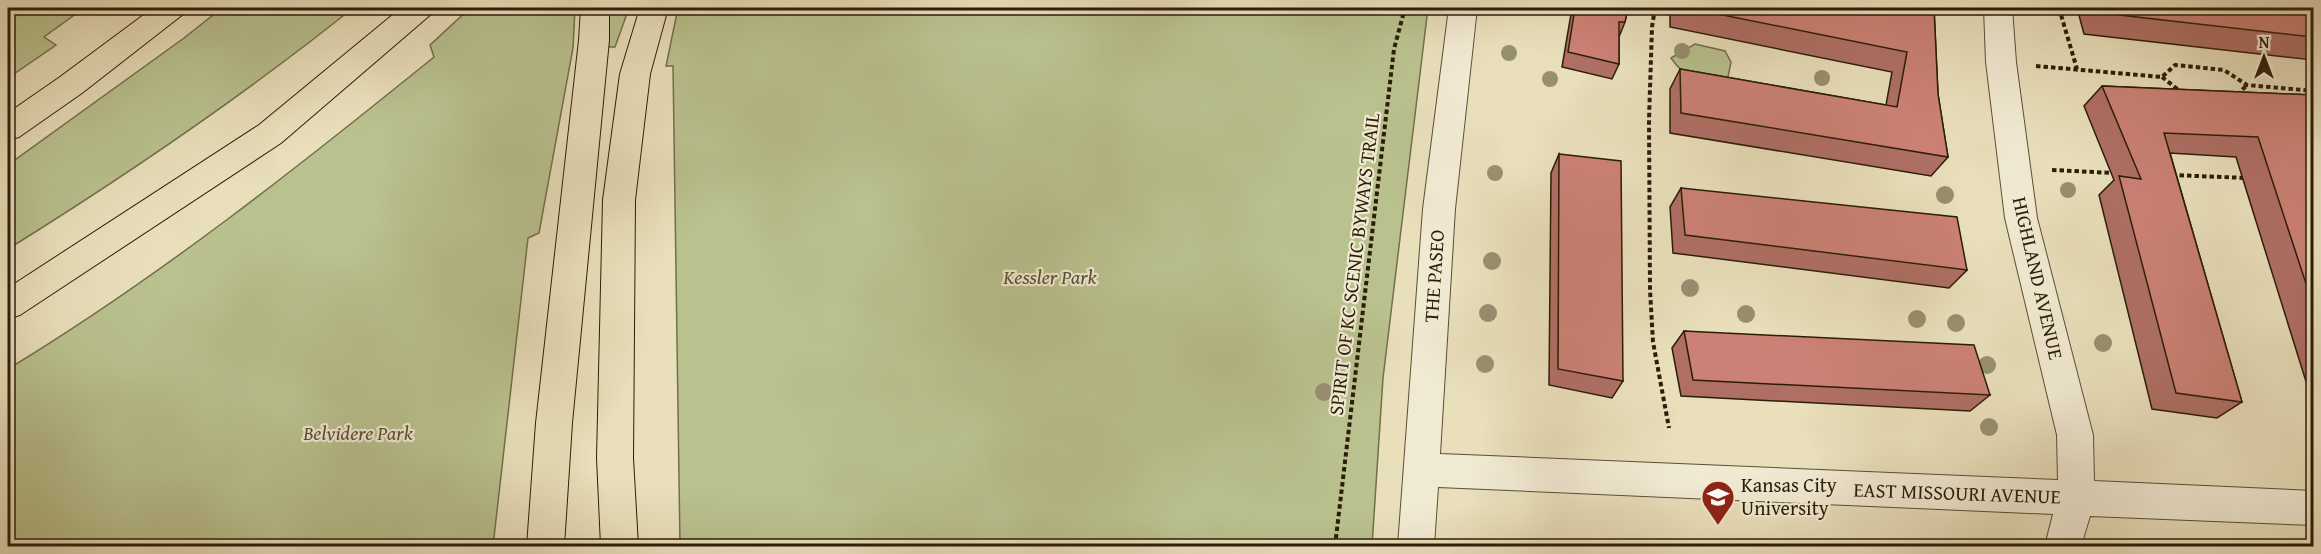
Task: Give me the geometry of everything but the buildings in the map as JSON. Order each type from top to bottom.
[{"type":"highway","points":[[8,128],[71,85],[172,8]]},
{"type":"highway","points":[[8,305],[270,134],[420,8]]},
{"type":"highway","points":[[544,546],[554,423],[594,40],[595,8]]},
{"type":"highway","points":[[619,546],[615,458],[619,200],[635,75],[654,8]]},
{"type":"street","name":"THE PASEO","points":[[1416,546],[1437,220],[1449,100],[1463,8]]},
{"type":"street","name":"HIGHLAND AVENUE","points":[[1998,8],[2001,62],[2021,218],[2075,435],[2076,498],[2063,546]]},
{"type":"street","name":"EAST MISSOURI AVENUE","points":[[1421,470],[2313,508]]},
{"type":"path","name":"SPIRIT OF KC SCENIC BYWAYS TRAIL","points":[[1335,546],[1394,49],[1405,8]]},
{"type":"path","points":[[1655,8],[1652,27],[1649,120],[1650,290],[1653,342],[1669,428]]},
{"type":"path","points":[[2059,8],[2077,69]]},
{"type":"path","points":[[2001,62],[2162,77],[2182,93]]},
{"type":"path","points":[[2162,77],[2175,65],[2224,70],[2247,85],[2313,91]]},
{"type":"path","points":[[2235,97],[2247,85]]},
{"type":"path","points":[[2045,170],[2115,173]]},
{"type":"path","points":[[2162,175],[2255,178]]},
{"type":"green space","points":[[25,8],[84,8],[44,37],[56,45],[8,78],[8,23]]},
{"type":"green space","points":[[222,8],[353,8],[184,134],[8,249],[8,165]]},
{"type":"green space","name":"Belvidere Park","points":[[470,8],[575,8],[573,48],[539,233],[528,238],[493,546],[8,546],[8,369],[173,260],[331,140],[434,57],[430,45]]},
{"type":"green space","points":[[609,8],[629,8],[615,47],[608,47]]},
{"type":"green space","name":"Kessler Park","points":[[678,8],[1428,8],[1383,378],[1372,546],[680,546],[673,66],[666,66]]},
{"type":"green space","points":[[1695,44],[1725,51],[1731,62],[1727,82],[1695,79],[1677,66],[1671,58]]},
{"type":"place","name":"Kansas City University","points":[[1718,526]]}]
